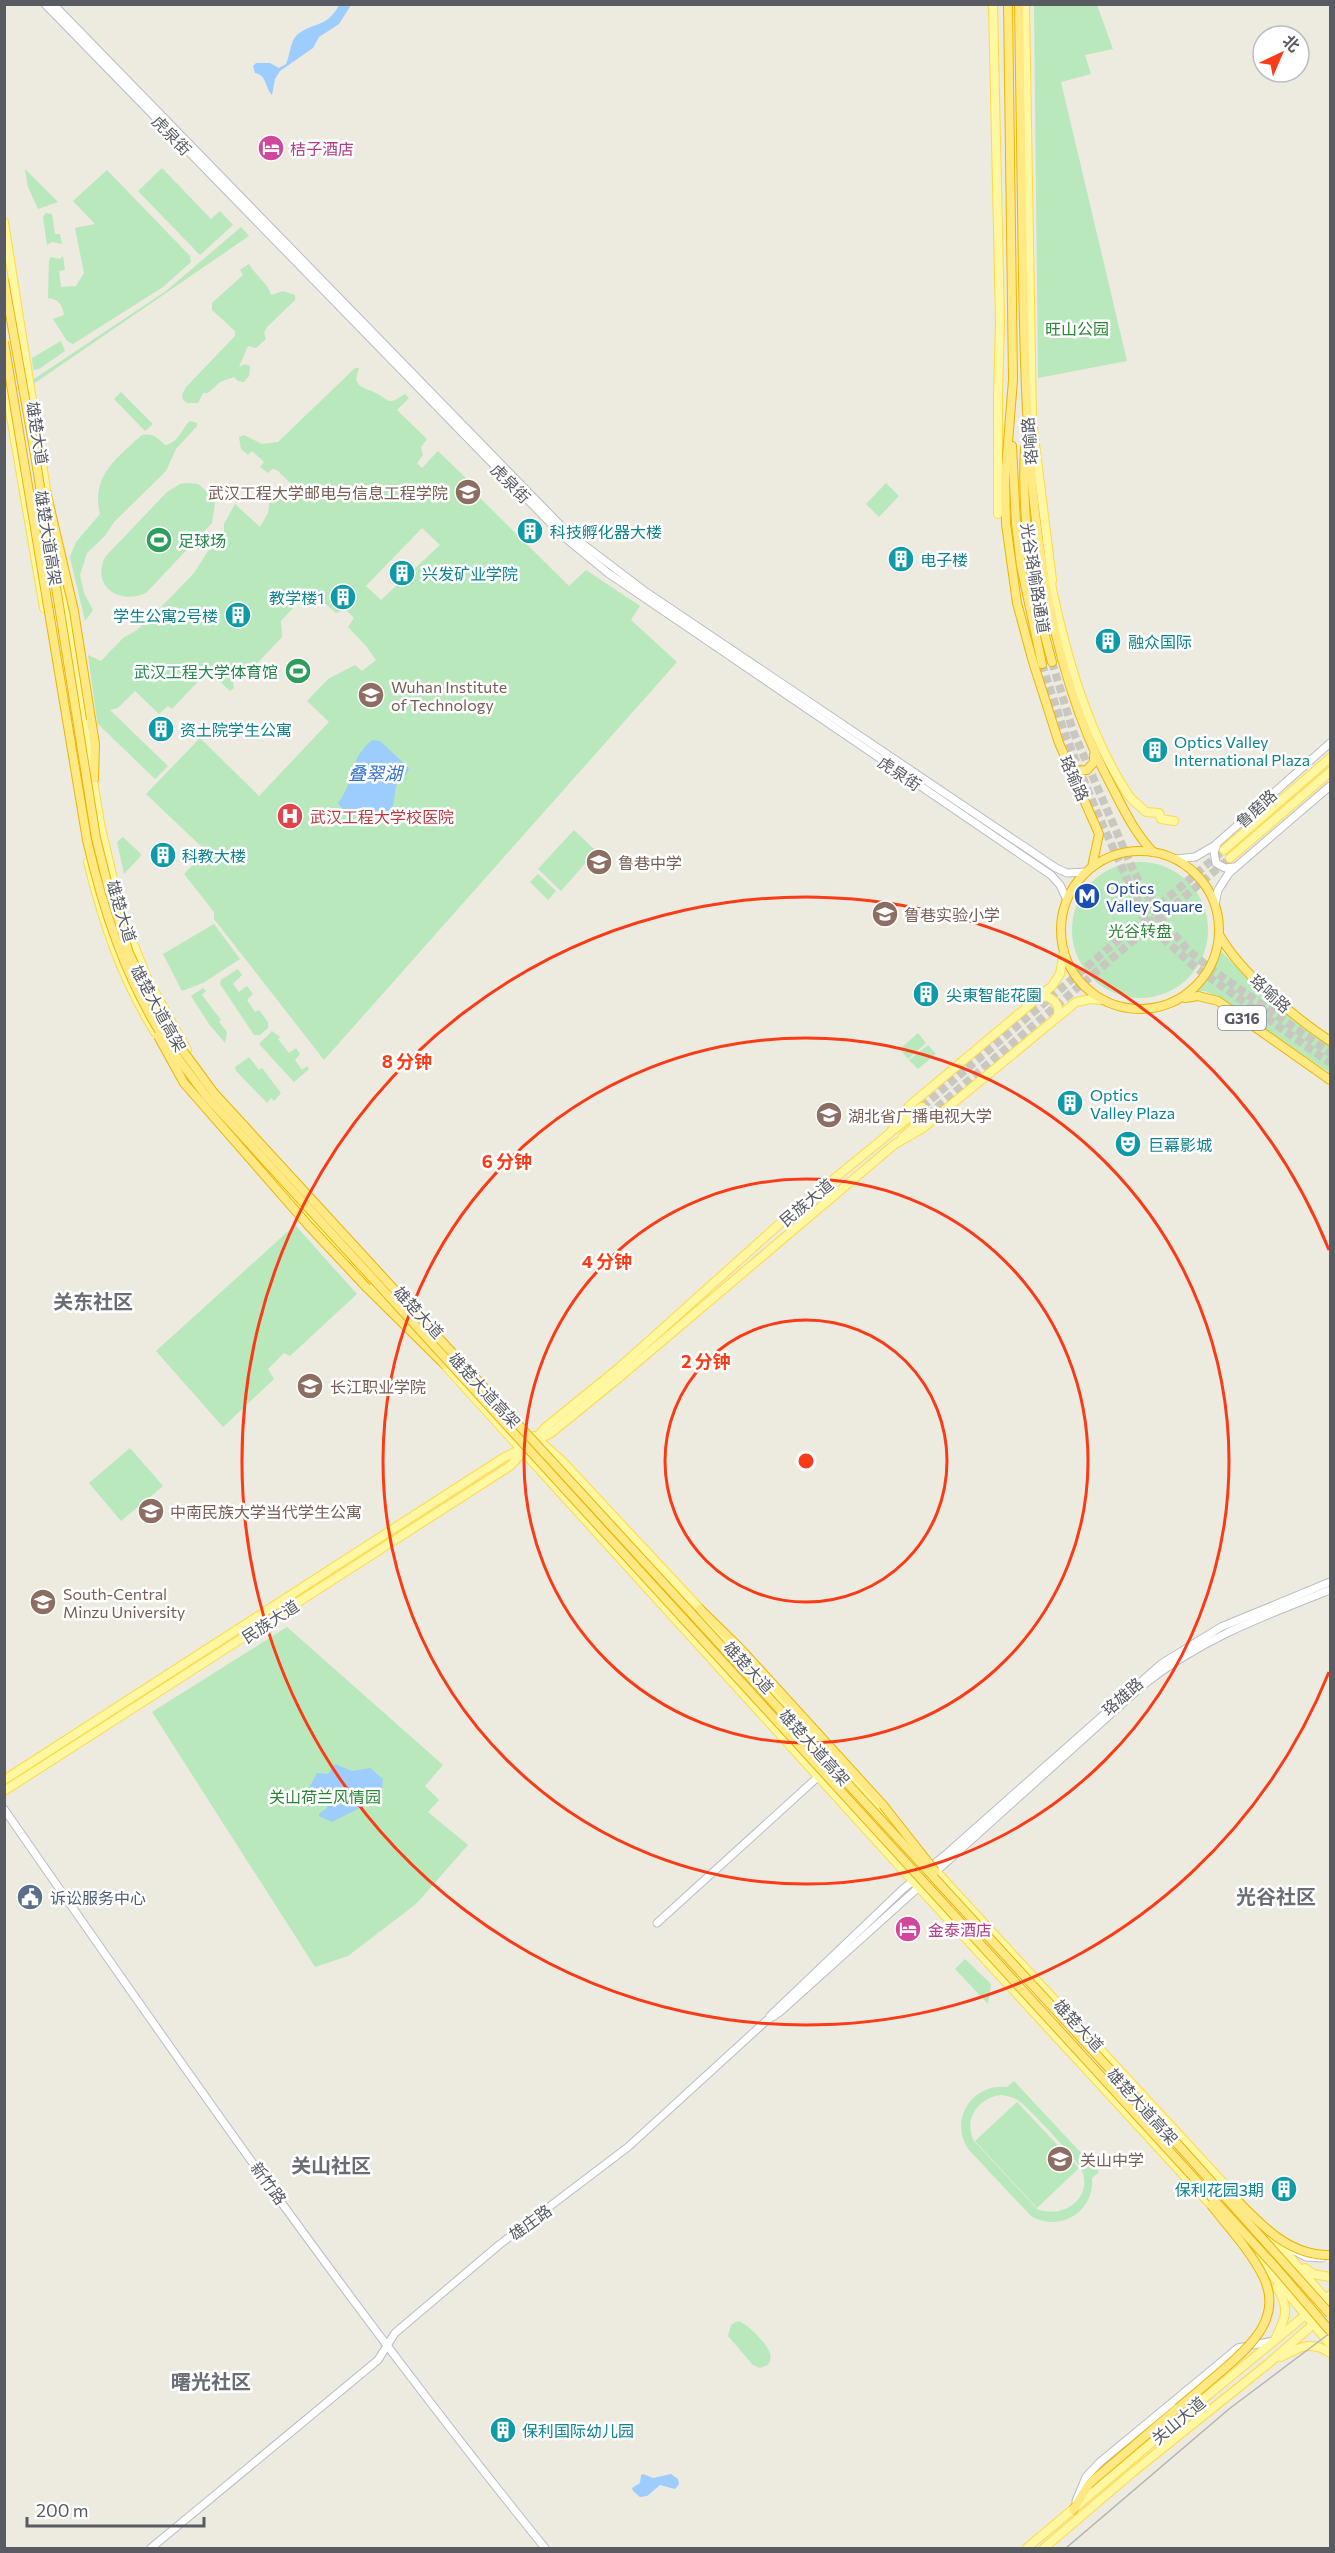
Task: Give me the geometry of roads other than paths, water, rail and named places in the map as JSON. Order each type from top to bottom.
[{"type":"highway","name":"珞喻路","points":[[1008,4],[1013,380],[1005,490],[1017,603],[1042,690]]},
{"type":"highway","name":"珞喻路","points":[[1019,4],[1026,421],[1044,577],[1052,621],[1066,673],[1094,755],[1134,829],[1153,852]]},
{"type":"highway","name":"雄楚大道高架","points":[[4,280],[34,448],[96,838],[109,890],[129,953],[167,1029],[214,1093],[334,1227],[970,1916],[1330,2312]]},
{"type":"highway","name":"雄楚大道高架","points":[[4,342],[87,840],[98,888],[118,946],[142,999],[163,1037],[207,1097],[1330,2331]]},
{"type":"highway","name":"光谷珞喻路通道","points":[[1026,421],[1024,486],[1026,527],[1035,593],[1052,662]]},
{"type":"highway","name":"光谷珞喻路通道","points":[[1010,427],[1016,524],[1042,664]]},
{"type":"highway","points":[[34,448],[56,529],[74,611],[95,744],[94,779]]},
{"type":"highway","name":"珞瑜路","points":[[1042,690],[1067,764],[1099,834],[1089,869]]},
{"type":"highway","points":[[1067,764],[1073,770],[1083,771],[1092,765],[1094,755]]},
{"type":"highway","points":[[1128,852],[1153,852],[1176,859],[1200,878],[1215,904],[1220,936],[1217,952],[1207,973],[1192,991],[1167,1005],[1142,1009],[1122,1007],[1103,1000],[1087,988],[1075,974],[1064,951],[1062,920],[1067,900],[1089,869],[1103,860],[1128,852]]},
{"type":"highway","name":"珞喻路","points":[[1220,936],[1233,957],[1253,977],[1298,1017],[1330,1041]]},
{"type":"highway","name":"G316","points":[[1179,1000],[1198,996],[1218,1001],[1330,1080]]},
{"type":"highway","points":[[142,999],[165,1051],[184,1083],[308,1225],[367,1288],[445,1365]]},
{"type":"highway","points":[[700,1609],[739,1647],[883,1804],[970,1916]]},
{"type":"highway","points":[[1139,2101],[1276,2237],[1299,2250],[1330,2256]]},
{"type":"highway","points":[[1073,2510],[1089,2484],[1258,2337],[1268,2315],[1270,2298],[1264,2278],[1253,2258],[1178,2162]]},
{"type":"main road","name":"虎泉街","points":[[45,4],[501,474],[579,550],[608,573],[1051,876],[1060,885],[1067,900]]},
{"type":"main road","name":"虎泉街","points":[[53,4],[567,532],[646,592],[1056,868],[1067,873],[1089,869]]},
{"type":"main road","points":[[993,4],[1000,321],[998,514]]},
{"type":"main road","points":[[1026,4],[1032,420],[1051,584],[1087,712],[1104,749],[1128,795],[1146,812],[1159,813],[1161,819],[1174,821]]},
{"type":"main road","name":"雄楚大道","points":[[4,222],[71,655],[106,851],[123,920],[147,978],[171,1025],[194,1062],[530,1444],[554,1488],[1229,2224],[1272,2278],[1330,2344]]},
{"type":"main road","name":"雄楚大道","points":[[4,376],[88,860],[105,925],[119,964],[142,1010],[178,1067],[202,1098],[445,1365],[530,1444],[563,1462],[700,1609],[713,1628],[1329,2299]]},
{"type":"main road","name":"鲁磨路","points":[[1176,859],[1195,857],[1219,842],[1330,744]]},
{"type":"main road","points":[[1224,850],[1330,758]]},
{"type":"main road","points":[[1230,858],[1330,772]]},
{"type":"main road","name":"鲁磨路","points":[[1215,904],[1221,884],[1236,866],[1330,786]]},
{"type":"main road","points":[[1219,842],[1214,852],[1216,863],[1225,868],[1236,866]]},
{"type":"main road","points":[[105,925],[110,932],[120,932],[124,926],[123,920]]},
{"type":"main road","name":"民族大道","points":[[4,1791],[510,1466],[546,1427],[663,1330],[785,1219],[890,1133],[909,1106],[1040,997],[1060,974],[1064,951]]},
{"type":"main road","points":[[1040,997],[1048,997],[1055,1003],[1059,1010],[1056,1017]]},
{"type":"main road","name":"民族大道","points":[[4,1780],[503,1458],[551,1433],[895,1144],[923,1128],[1056,1017],[1076,1002],[1091,999],[1103,1000]]},
{"type":"main road","points":[[890,1133],[922,1107]]},
{"type":"main road","points":[[895,1144],[928,1115]]},
{"type":"main road","name":"珞雄路","points":[[946,1859],[1161,1664],[1221,1627],[1330,1582]]},
{"type":"main road","name":"珞雄路","points":[[946,1859],[1162,1670],[1222,1634],[1330,1590]]},
{"type":"main road","points":[[657,1923],[819,1776]]},
{"type":"main road","name":"新竹路","points":[[4,1809],[147,2016],[387,2346],[450,2430],[544,2548]]},
{"type":"main road","points":[[766,2020],[903,1889],[915,1884],[946,1859]]},
{"type":"main road","name":"雄庄路","points":[[151,2548],[378,2360],[395,2333],[499,2245],[628,2147],[766,2020],[780,2012],[908,1896],[915,1884]]},
{"type":"main road","points":[[1276,2240],[1306,2257],[1330,2256]]},
{"type":"main road","points":[[1292,2258],[1313,2274],[1330,2277]]},
{"type":"main road","points":[[1073,2510],[1082,2485],[1100,2463],[1238,2348],[1273,2341],[1282,2325],[1286,2310],[1285,2300],[1272,2278]]},
{"type":"main road","name":"关山大道","points":[[1027,2548],[1273,2341],[1306,2314],[1329,2299]]},
{"type":"main road","name":"关山大道","points":[[1044,2548],[1131,2473],[1330,2312]]},
{"type":"main road","points":[[1269,2363],[1305,2345],[1319,2346],[1330,2353]]},
{"type":"water","points":[[339,5],[351,5],[339,24],[319,37],[313,48],[280,71],[275,79],[272,95],[262,76],[255,73],[253,66],[256,63],[270,63],[279,68],[286,64],[296,36],[324,22]]},
{"type":"water","name":"叠翠湖","points":[[372,740],[380,741],[409,768],[406,775],[400,776],[387,819],[354,814],[342,808],[338,803],[344,795],[358,756]]},
{"type":"water","points":[[335,1764],[352,1771],[370,1768],[383,1779],[381,1797],[332,1822],[319,1816],[327,1808],[327,1803],[309,1788],[317,1773],[328,1774]]},
{"type":"water","points":[[643,2474],[653,2478],[671,2474],[678,2479],[679,2484],[675,2489],[660,2485],[647,2496],[640,2497],[632,2488],[640,2483]]},
{"type":"tunnel","points":[[1052,662],[1073,731],[1134,872],[1159,916],[1187,949],[1207,966],[1330,1053]]},
{"type":"tunnel","points":[[1042,664],[1065,734],[1096,810],[1133,892],[1147,916],[1164,939],[1195,967],[1330,1063]]},
{"type":"tunnel","points":[[922,1107],[1224,850]]},
{"type":"tunnel","points":[[928,1115],[1230,858]]},
{"type":"tram line","points":[[1066,2548],[1229,2409],[1330,2333]]},
{"type":"place","name":"桔子酒店","points":[[271,148]]},
{"type":"place","name":"武汉工程大学邮电与信息工程学院","points":[[468,492]]},
{"type":"place","name":"科技孵化器大楼","points":[[530,531]]},
{"type":"place","name":"足球场","points":[[159,540]]},
{"type":"place","name":"电子楼","points":[[901,559]]},
{"type":"place","name":"兴发矿业学院","points":[[402,573]]},
{"type":"place","name":"教学楼1","points":[[343,597]]},
{"type":"place","name":"学生公寓2号楼","points":[[238,615]]},
{"type":"place","name":"融众国际","points":[[1108,641]]},
{"type":"place","name":"武汉工程大学体育馆","points":[[298,671]]},
{"type":"place","name":"Wuhan Institute of Technology","points":[[371,695]]},
{"type":"place","name":"资土院学生公寓","points":[[161,729]]},
{"type":"place","name":"Optics Valley International Plaza","points":[[1155,750]]},
{"type":"place","name":"武汉工程大学校医院","points":[[290,816]]},
{"type":"place","name":"科教大楼","points":[[163,855]]},
{"type":"place","name":"鲁巷中学","points":[[599,862]]},
{"type":"place","name":"Optics Valley Square","points":[[1087,896]]},
{"type":"place","name":"鲁巷实验小学","points":[[885,914]]},
{"type":"place","name":"尖東智能花園","points":[[926,994]]},
{"type":"place","name":"Optics Valley Plaza","points":[[1070,1103]]},
{"type":"place","name":"湖北省广播电视大学","points":[[829,1115]]},
{"type":"place","name":"巨幕影城","points":[[1128,1144]]},
{"type":"place","name":"长江职业学院","points":[[310,1386]]},
{"type":"place","name":"中南民族大学当代学生公寓","points":[[151,1511]]},
{"type":"place","name":"South-Central Minzu University","points":[[43,1602]]},
{"type":"place","name":"诉讼服务中心","points":[[30,1897]]},
{"type":"place","name":"金泰酒店","points":[[908,1929]]},
{"type":"place","name":"关山中学","points":[[1060,2159]]},
{"type":"place","name":"保利花园3期","points":[[1284,2189]]},
{"type":"place","name":"保利国际幼儿园","points":[[503,2430]]},
{"type":"district","name":"关东社区","points":[[93,1301]]},
{"type":"district","name":"光谷社区","points":[[1276,1896]]},
{"type":"district","name":"关山社区","points":[[331,2165]]},
{"type":"district","name":"曙光社区","points":[[211,2381]]},
{"type":"park label","name":"旺山公园","points":[[1077,328]]},
{"type":"park label","name":"光谷转盘","points":[[1140,930]]},
{"type":"park label","name":"关山荷兰风情园","points":[[325,1796]]}]
